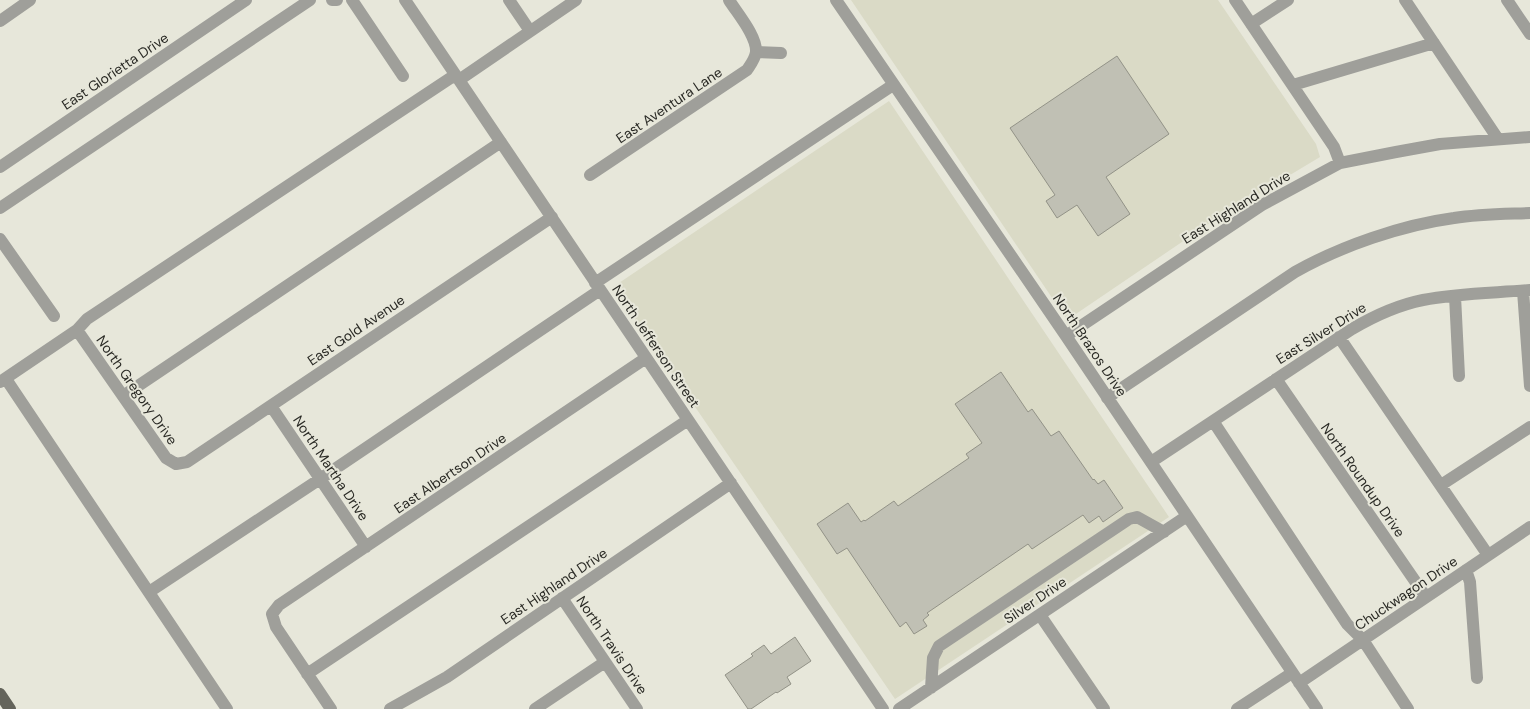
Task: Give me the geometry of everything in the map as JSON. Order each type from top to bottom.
[{"type":"main road","points":[[0,694],[10,709]]},
{"type":"street","points":[[0,21],[30,0]]},
{"type":"street","name":"East Glorietta Drive","points":[[0,167],[246,0]]},
{"type":"street","points":[[0,208],[310,0]]},
{"type":"street","points":[[332,0],[337,0]]},
{"type":"street","points":[[352,0],[403,76]]},
{"type":"street","name":"North Jefferson Street","points":[[405,0],[731,484],[877,707]]},
{"type":"street","points":[[509,0],[530,31]]},
{"type":"street","points":[[227,709],[149,592],[3,381],[77,330],[87,319],[576,0]]},
{"type":"street","points":[[729,0],[751,34],[755,42],[756,52],[781,53]]},
{"type":"street","name":"North Brazos Drive","points":[[836,0],[1066,336],[1316,709]]},
{"type":"street","points":[[1235,0],[1334,147],[1340,164]]},
{"type":"street","points":[[1251,24],[1288,0]]},
{"type":"street","points":[[1406,0],[1498,139]]},
{"type":"street","points":[[1507,0],[1530,34]]},
{"type":"street","points":[[1293,85],[1434,44]]},
{"type":"street","name":"East Aventura Lane","points":[[590,175],[747,70],[753,62],[756,52]]},
{"type":"street","points":[[149,592],[320,479],[893,85]]},
{"type":"street","name":"East Highland Drive","points":[[1066,336],[1262,205],[1340,164],[1440,144],[1530,137]]},
{"type":"street","points":[[123,396],[501,142]]},
{"type":"street","points":[[1107,398],[1295,272],[1319,258],[1405,228],[1454,218],[1530,213]]},
{"type":"street","name":"East Gold Avenue","points":[[176,464],[187,462],[552,217]]},
{"type":"street","points":[[0,239],[54,316]]},
{"type":"street","points":[[1527,291],[1530,386]]},
{"type":"street","name":"East Silver Drive","points":[[1151,462],[1372,317],[1398,306],[1423,300],[1527,291]]},
{"type":"street","points":[[1455,296],[1459,376]]},
{"type":"street","name":"North Gregory Drive","points":[[77,330],[166,458],[176,464]]},
{"type":"street","points":[[1340,337],[1488,556]]},
{"type":"street","name":"East Albertson Drive","points":[[307,674],[276,627],[272,614],[279,605],[646,358]]},
{"type":"street","name":"North Roundup Drive","points":[[1276,379],[1426,597]]},
{"type":"street","name":"North Martha Drive","points":[[271,406],[366,547]]},
{"type":"street","points":[[331,709],[307,674],[688,420]]},
{"type":"street","points":[[1213,421],[1347,624],[1363,640],[1408,709]]},
{"type":"street","points":[[1440,485],[1530,427]]},
{"type":"street","name":"East Highland Drive","points":[[390,709],[446,677],[731,484]]},
{"type":"street","name":"Silver Drive","points":[[899,709],[1187,516]]},
{"type":"street","points":[[931,688],[933,658],[939,646],[1129,519],[1137,517],[1164,532]]},
{"type":"street","name":"Chuckwagon Drive","points":[[1237,709],[1363,640],[1530,527]]},
{"type":"street","points":[[1466,570],[1470,582],[1477,678]]},
{"type":"street","name":"North Travis Drive","points":[[562,598],[637,709]]},
{"type":"street","points":[[1040,615],[1104,709]]},
{"type":"street","points":[[535,709],[605,662]]},
{"type":"shaded area","points":[[851,0],[1218,0],[1316,144],[1320,157],[1207,225],[1067,320]]},
{"type":"shaded area","points":[[889,101],[1169,517],[895,699],[613,287]]},
{"type":"building","points":[[1117,56],[1169,134],[1106,177],[1130,214],[1098,236],[1077,205],[1057,218],[1046,201],[1055,195],[1010,128]]},
{"type":"building","points":[[1001,372],[1028,412],[1032,409],[1051,436],[1059,431],[1093,480],[1098,484],[1104,480],[1123,508],[1103,522],[1099,516],[1089,523],[1083,515],[1032,549],[1028,544],[927,613],[929,615],[923,620],[927,626],[914,634],[906,622],[900,627],[847,548],[837,554],[817,524],[848,503],[861,522],[865,521],[894,501],[898,506],[969,458],[966,454],[982,443],[955,404]]},
{"type":"building","points":[[795,637],[811,661],[787,677],[791,684],[751,709],[748,709],[725,675],[753,656],[751,654],[764,645],[771,654]]}]
